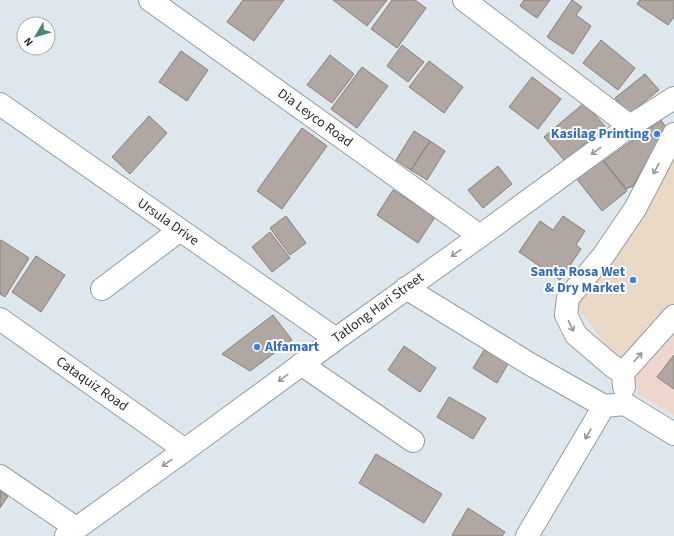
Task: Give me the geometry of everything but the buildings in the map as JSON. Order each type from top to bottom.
[{"type":"street","name":"Dia Leyco Road","points":[[150,0],[480,236]]},
{"type":"street","points":[[464,0],[630,126]]},
{"type":"street","name":"Tatlong Hari Street","points":[[71,532],[630,126],[674,98]]},
{"type":"street","name":"Ursula Drive","points":[[0,104],[336,339]]},
{"type":"street","points":[[623,373],[611,365],[576,335],[566,315],[568,298],[603,256],[635,209],[674,134]]},
{"type":"street","points":[[102,289],[180,230]]},
{"type":"street","points":[[406,288],[528,363],[674,434]]},
{"type":"street","points":[[527,536],[615,405],[623,373],[674,316]]},
{"type":"street","name":"Cataquiz Road","points":[[0,319],[185,450]]},
{"type":"street","points":[[301,364],[413,441]]},
{"type":"street","points":[[0,476],[71,532]]},
{"type":"shaded area","name":"Santa Rosa Wet & Dry Market","points":[[674,153],[674,333],[635,381],[573,303]]},
{"type":"shaded area","points":[[674,333],[674,416],[639,395],[635,381]]},
{"type":"place","name":"Kasilag Printing","points":[[657,134]]},
{"type":"place","name":"Santa Rosa Wet & Dry Market","points":[[633,280]]},
{"type":"place","name":"Alfamart","points":[[257,347]]}]
